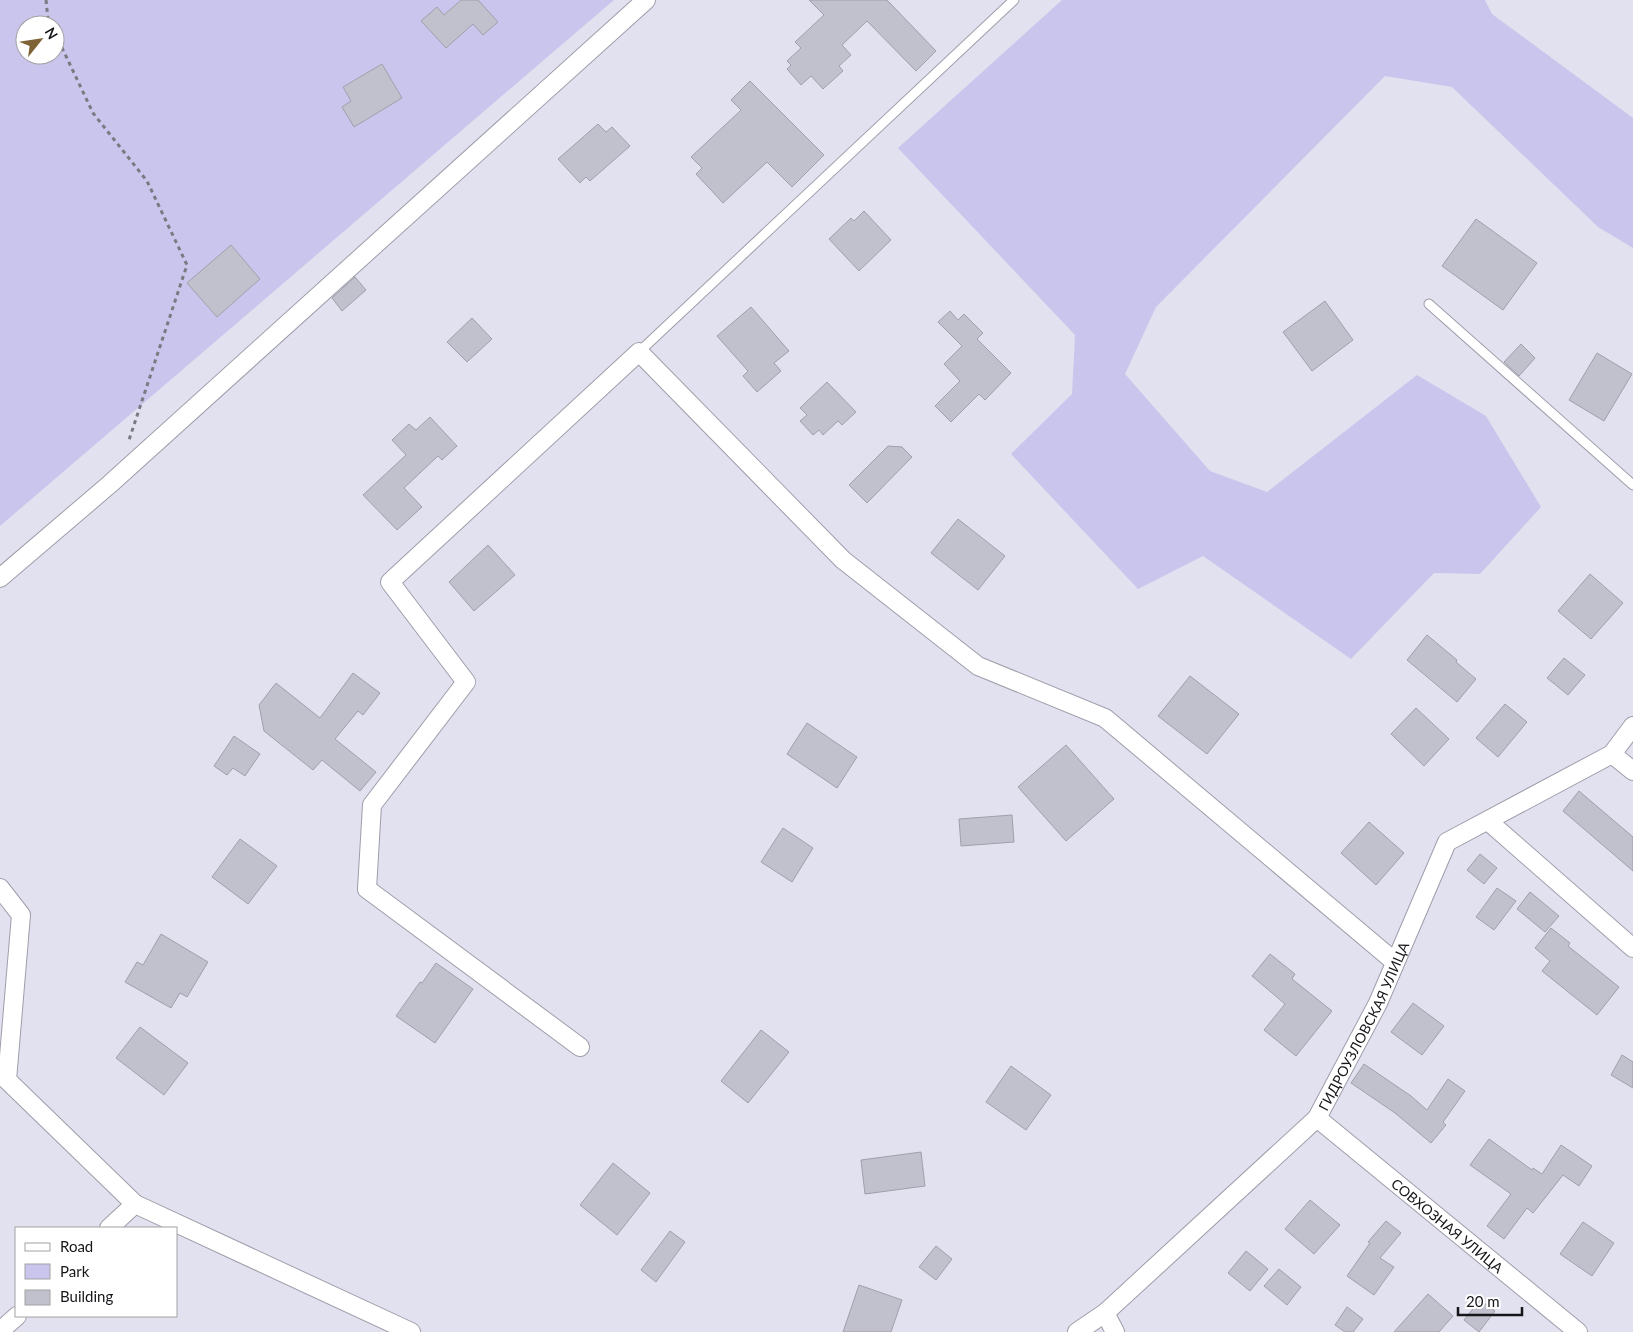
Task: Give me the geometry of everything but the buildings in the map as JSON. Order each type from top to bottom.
[{"type":"street","points":[[0,578],[110,484],[646,0]]},
{"type":"street","points":[[580,1047],[367,889],[372,805],[466,682],[390,582],[639,352],[843,560],[978,666],[1105,718],[1395,962]]},
{"type":"street","name":"ГИДРОУЗЛОВСКАЯ УЛИЦА","points":[[1077,1332],[1105,1313],[1317,1118],[1378,1003],[1447,842],[1612,754],[1633,726]]},
{"type":"street","points":[[1612,754],[1633,771]]},
{"type":"street","points":[[1488,821],[1633,948]]},
{"type":"street","points":[[0,888],[21,915],[7,1080],[136,1204],[411,1332]]},
{"type":"street","name":"СОВХОЗНАЯ УЛИЦА","points":[[1317,1118],[1578,1332]]},
{"type":"street","points":[[111,1227],[136,1204]]},
{"type":"street","points":[[1105,1313],[1115,1332]]},
{"type":"street","points":[[0,1331],[16,1317]]},
{"type":"lane","points":[[639,352],[1014,0]]},
{"type":"lane","points":[[1429,304],[1633,485]]},
{"type":"path","points":[[46,0],[48,15]]},
{"type":"path","points":[[65,54],[94,113],[148,181],[187,265],[134,428],[127,444]]},
{"type":"green space","points":[[0,0],[614,0],[0,526]]},
{"type":"green space","points":[[1062,0],[1485,0],[1492,14],[1633,118],[1633,248],[1598,227],[1452,87],[1385,76],[1156,307],[1125,374],[1210,471],[1267,492],[1417,375],[1486,416],[1541,507],[1480,574],[1434,573],[1351,659],[1203,556],[1138,589],[1011,454],[1072,394],[1075,335],[898,148]]}]
